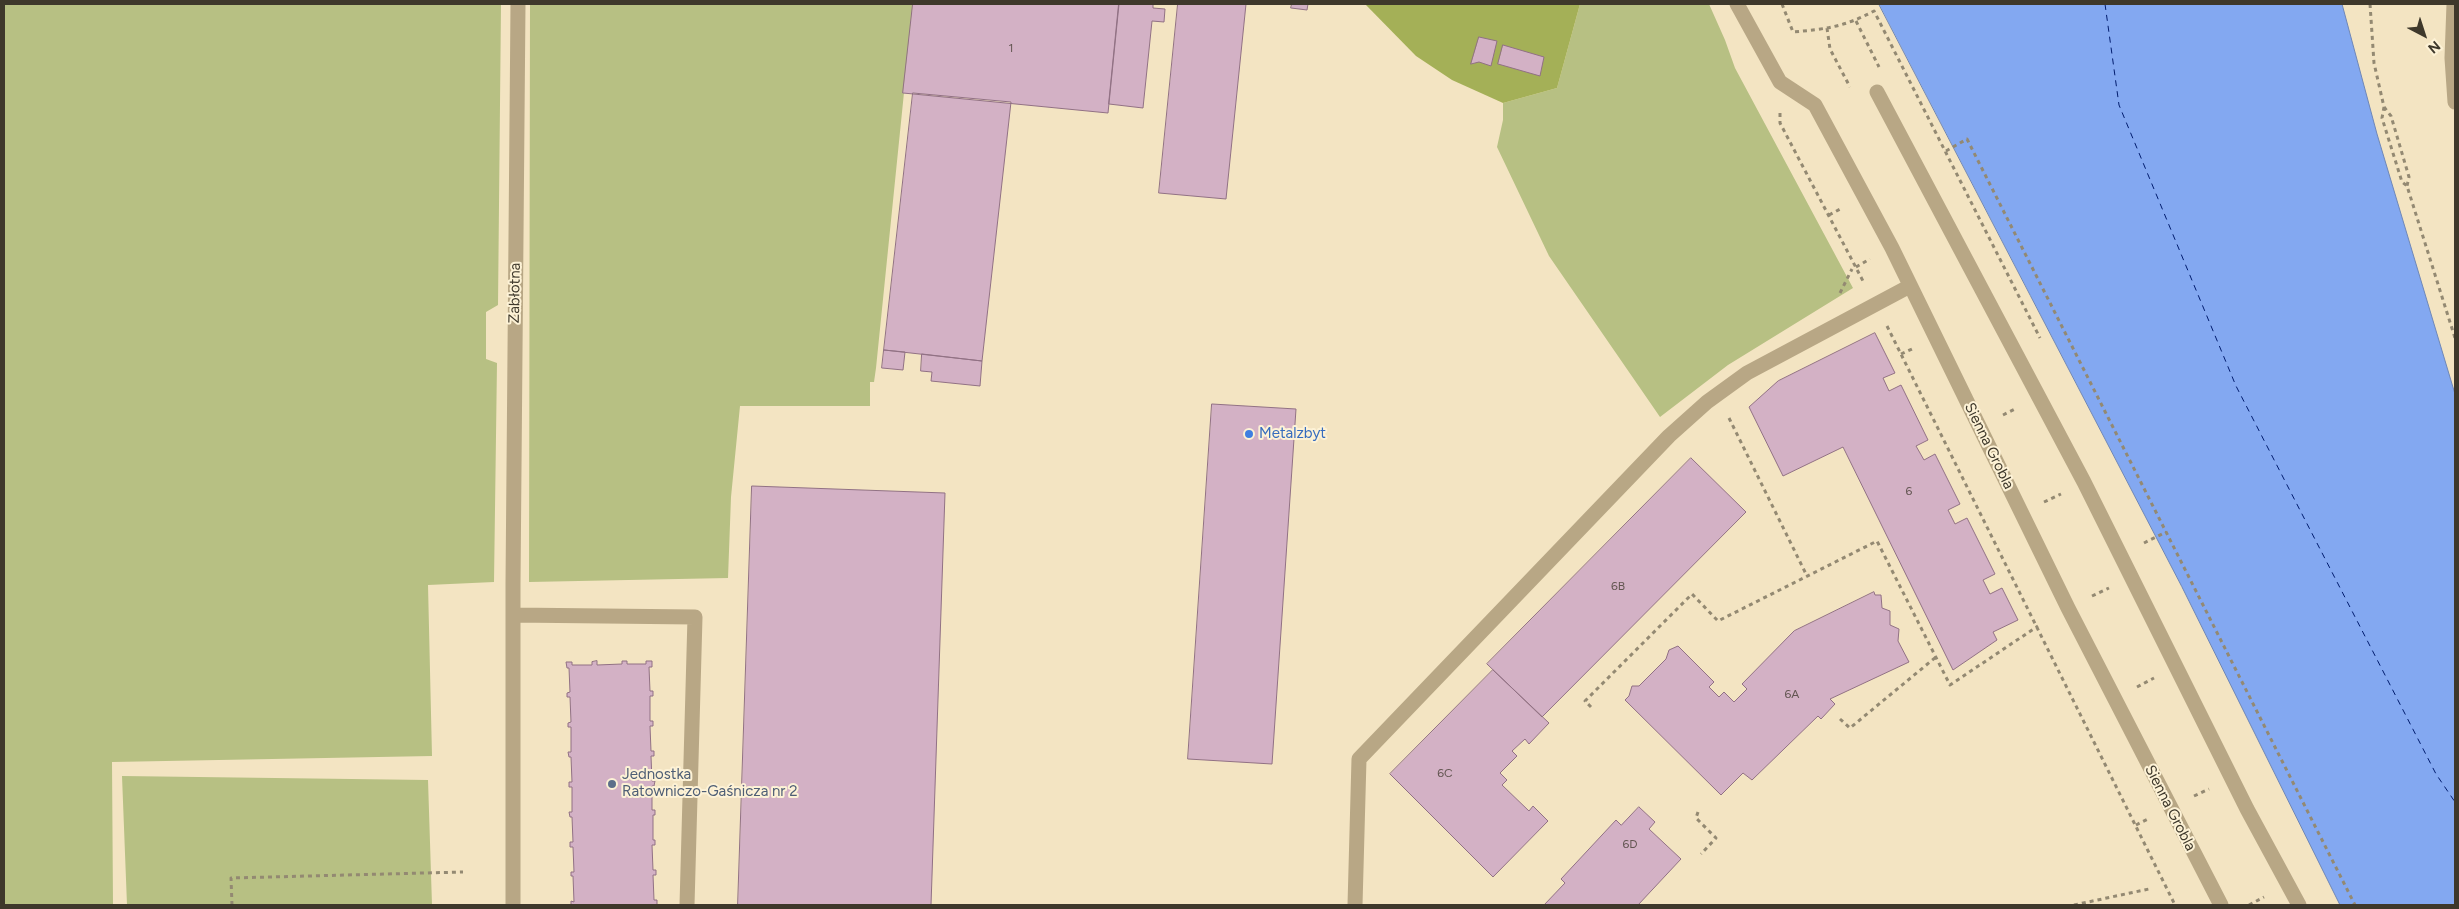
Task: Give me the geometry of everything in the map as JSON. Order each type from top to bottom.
[{"type":"street","name":"Zabłotna","points":[[513,905],[513,583],[518,4]]},
{"type":"street","points":[[2454,4],[2452,58],[2455,102]]},
{"type":"street","name":"Sienna Grobla","points":[[1740,5],[1780,82],[1814,105],[1910,286],[2068,608],[2221,905]]},
{"type":"street","points":[[1877,92],[2084,482],[2247,809],[2298,905]]},
{"type":"street","points":[[1355,905],[1359,759],[1668,436],[1717,395],[1747,373],[1910,286]]},
{"type":"street","points":[[513,614],[694,617],[687,905]]},
{"type":"path","points":[[1782,4],[1793,32],[1838,27],[1874,10],[1946,151],[1967,139],[2355,905]]},
{"type":"path","points":[[2370,4],[2374,62],[2384,107],[2382,118],[2402,182],[2407,186]]},
{"type":"path","points":[[1856,20],[1889,86],[1877,92]]},
{"type":"path","points":[[2384,107],[2391,116],[2409,177],[2407,186],[2455,338]]},
{"type":"path","points":[[1780,123],[1875,303],[2038,626],[2175,905]]},
{"type":"path","points":[[1717,395],[1807,576]]},
{"type":"path","points":[[1979,427],[2038,397]]},
{"type":"path","points":[[2022,513],[2084,482]]},
{"type":"path","points":[[2144,543],[2166,532]]},
{"type":"path","points":[[1591,707],[1585,701],[1692,594],[1718,621],[1877,541],[1950,685],[2038,626]]},
{"type":"path","points":[[2068,608],[2132,577]]},
{"type":"path","points":[[1840,719],[1850,728],[1936,658]]},
{"type":"path","points":[[2114,698],[2177,667]]},
{"type":"path","points":[[1698,812],[1696,818],[1716,838],[1701,854]]},
{"type":"path","points":[[232,905],[231,878],[463,872]]},
{"type":"path","points":[[2074,905],[2149,888]]},
{"type":"green space","points":[[4,4],[501,4],[498,305],[486,312],[486,359],[497,363],[494,582],[428,585],[432,756],[112,762],[113,905],[4,905]]},
{"type":"green space","points":[[530,4],[913,4],[876,368],[874,382],[870,382],[870,406],[740,406],[731,497],[728,578],[529,582]]},
{"type":"green space","points":[[1365,4],[1580,4],[1557,88],[1503,103],[1452,80],[1416,56]]},
{"type":"green space","points":[[1580,4],[1709,4],[1735,68],[1853,288],[1728,365],[1660,417],[1549,256],[1497,147],[1503,120],[1503,103],[1557,88]]},
{"type":"green space","points":[[122,776],[428,780],[432,905],[127,905]]},
{"type":"water","points":[[1879,4],[2342,4],[2377,134],[2455,394],[2455,905],[2340,905],[2182,587]]},
{"type":"building","points":[[913,4],[1119,4],[1108,113],[903,93]]},
{"type":"building","points":[[1119,4],[1153,4],[1153,8],[1165,9],[1164,22],[1152,21],[1143,108],[1109,104]]},
{"type":"building","points":[[1178,4],[1246,4],[1226,199],[1159,193]]},
{"type":"building","points":[[1292,4],[1308,4],[1307,10],[1291,8]]},
{"type":"building","points":[[1479,37],[1497,41],[1491,66],[1479,62],[1471,64]]},
{"type":"building","points":[[1503,45],[1544,57],[1540,76],[1498,64]]},
{"type":"building","points":[[913,93],[1011,102],[982,361],[884,350]]},
{"type":"building","points":[[1875,333],[1895,373],[1883,378],[1889,391],[1901,385],[1928,440],[1916,446],[1924,460],[1935,454],[1960,504],[1948,510],[1955,524],[1967,518],[1995,574],[1983,580],[1990,594],[2002,588],[2018,620],[1993,632],[1997,640],[1953,670],[1843,447],[1783,476],[1749,407],[1778,381]]},
{"type":"building","points":[[884,350],[905,352],[903,370],[882,368]]},
{"type":"building","points":[[922,354],[982,361],[980,386],[931,381],[932,372],[921,371]]},
{"type":"building","points":[[1212,404],[1296,409],[1272,764],[1188,759]]},
{"type":"building","points":[[1691,458],[1746,512],[1542,717],[1487,664]]},
{"type":"building","points":[[752,486],[945,493],[931,905],[738,905]]},
{"type":"building","points":[[1874,592],[1875,595],[1881,595],[1882,608],[1890,611],[1890,625],[1899,629],[1898,641],[1909,662],[1830,699],[1835,704],[1821,719],[1818,716],[1752,780],[1743,773],[1721,795],[1625,700],[1629,696],[1632,686],[1639,686],[1666,659],[1669,650],[1678,646],[1714,682],[1709,687],[1719,697],[1724,692],[1734,702],[1747,689],[1742,684],[1794,631]]},
{"type":"building","name":"Jednostka Ratowniczo-Gaśnicza nr 2","points":[[597,661],[597,665],[622,664],[622,661],[627,661],[627,664],[646,664],[646,661],[652,661],[652,667],[649,667],[650,691],[653,691],[653,696],[650,696],[650,721],[653,721],[653,726],[650,726],[651,751],[654,751],[654,756],[651,756],[652,781],[655,781],[654,786],[652,786],[652,810],[655,810],[655,815],[653,815],[653,840],[655,840],[655,845],[652,845],[653,870],[656,870],[656,875],[653,875],[654,900],[657,900],[657,905],[571,905],[571,901],[574,902],[573,876],[571,876],[571,872],[574,872],[573,847],[570,847],[570,842],[573,842],[572,817],[570,817],[569,812],[572,812],[572,787],[569,787],[569,782],[572,782],[571,757],[569,757],[568,752],[571,752],[571,727],[568,727],[568,723],[571,722],[570,697],[567,697],[567,693],[570,692],[569,668],[567,668],[566,662],[572,662],[572,665],[592,665],[592,662]]},
{"type":"building","points":[[1493,670],[1549,723],[1529,744],[1525,739],[1512,751],[1517,756],[1500,773],[1507,780],[1502,785],[1529,811],[1533,806],[1548,821],[1493,877],[1390,774]]},
{"type":"building","points":[[1639,807],[1655,822],[1649,829],[1681,859],[1638,905],[1544,905],[1565,883],[1561,879],[1616,820],[1621,825]]},
{"type":"ferry route","points":[[2105,4],[2119,105],[2236,386],[2436,774],[2455,802]]},
{"type":"place","name":"Metalzbyt","points":[[1249,434]]},
{"type":"place","name":"Jednostka Ratowniczo-Gaśnicza nr 2","points":[[612,784]]}]
